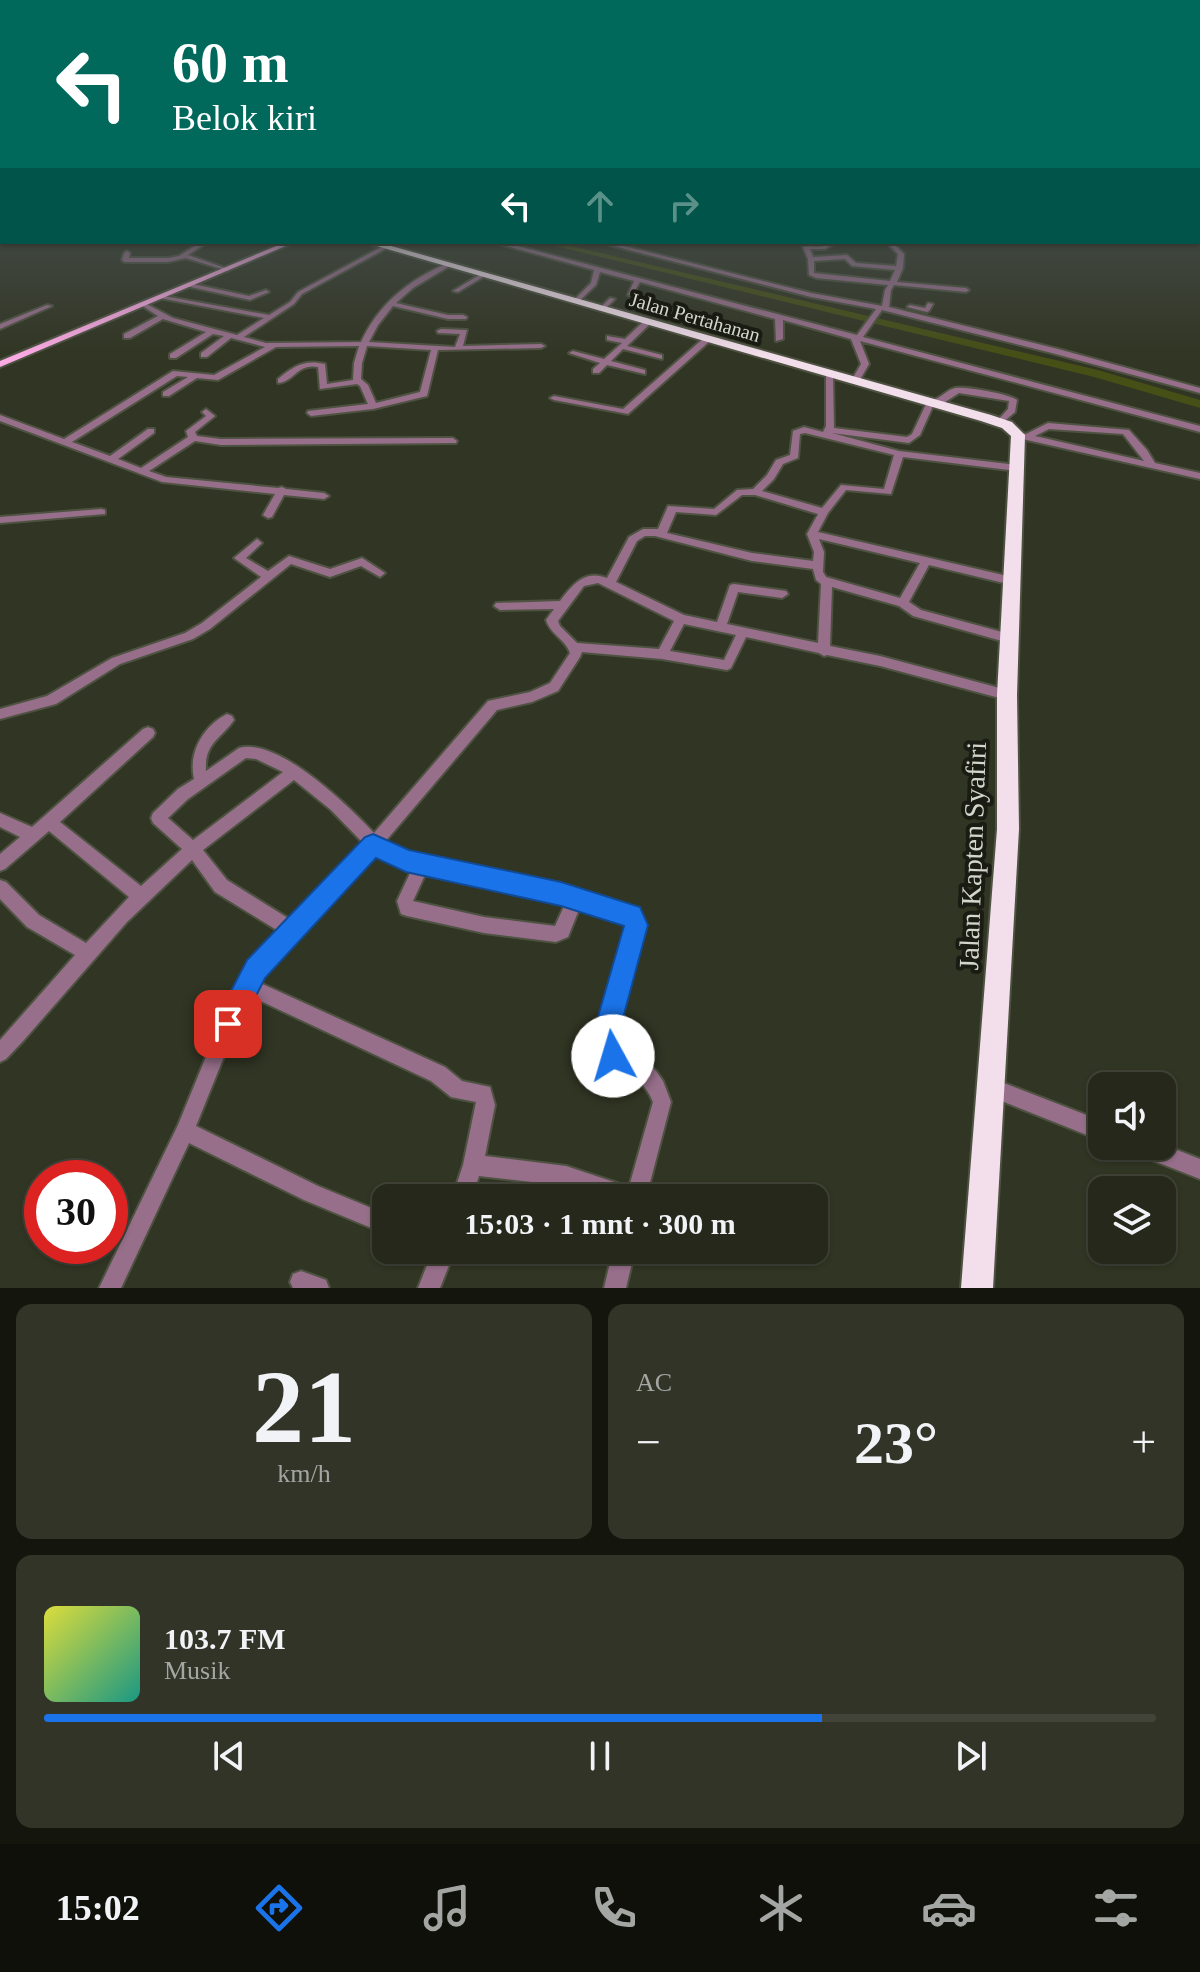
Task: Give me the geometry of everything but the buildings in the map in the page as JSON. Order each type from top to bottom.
[{"type":"highway","name":"Jalan Pertahanan","points":[[374,244],[934,403],[1015,431]]},
{"type":"highway","name":"Jalan Kapten Syafiri","points":[[977,1288],[1008,829],[1007,695],[1017,468],[1015,431]]},
{"type":"main road","points":[[0,364],[287,244]]},
{"type":"street","points":[[127,253],[125,260],[168,260],[201,244]]},
{"type":"street","points":[[503,244],[1200,429]]},
{"type":"street","points":[[609,244],[828,298],[883,307],[1200,391]]},
{"type":"street","points":[[830,244],[823,248],[806,247],[811,259],[811,274],[892,285],[966,290]]},
{"type":"street","points":[[857,336],[883,307],[900,268],[901,254],[891,244]]},
{"type":"street","points":[[204,355],[292,303],[300,293],[385,247]]},
{"type":"street","points":[[182,254],[226,270]]},
{"type":"street","points":[[811,259],[847,257],[854,265],[900,268]]},
{"type":"street","points":[[373,406],[359,381],[357,364],[364,344],[389,303],[414,283],[446,266]]},
{"type":"street","points":[[575,302],[594,284],[598,269]]},
{"type":"street","points":[[456,291],[481,276]]},
{"type":"street","points":[[826,277],[828,298]]},
{"type":"street","points":[[630,294],[638,279]]},
{"type":"street","points":[[188,285],[252,298],[266,292]]},
{"type":"street","points":[[160,296],[269,317]]},
{"type":"street","points":[[602,309],[612,299]]},
{"type":"street","points":[[389,303],[448,317],[463,317]]},
{"type":"street","points":[[143,304],[162,317],[273,346],[364,344],[458,349],[541,346]]},
{"type":"street","points":[[883,307],[927,310],[930,304]]},
{"type":"street","points":[[0,327],[49,306]]},
{"type":"street","points":[[127,336],[162,317]]},
{"type":"street","points":[[779,317],[779,339]]},
{"type":"street","points":[[0,320],[10,322]]},
{"type":"street","points":[[596,371],[648,322]]},
{"type":"street","points":[[173,356],[214,330]]},
{"type":"street","points":[[441,331],[464,332],[458,349]]},
{"type":"street","points":[[855,381],[862,372],[865,359],[857,336]]},
{"type":"street","points":[[610,338],[659,357]]},
{"type":"street","points":[[554,398],[625,412],[708,339]]},
{"type":"street","points":[[65,442],[176,373],[215,378],[273,346]]},
{"type":"street","points":[[310,364],[317,346]]},
{"type":"street","points":[[311,413],[373,406],[424,394],[435,347]]},
{"type":"street","points":[[573,353],[642,372]]},
{"type":"street","points":[[281,381],[295,367],[310,364],[322,366],[323,387],[359,381]]},
{"type":"street","points":[[828,432],[829,374]]},
{"type":"street","points":[[166,394],[195,376]]},
{"type":"street","points":[[755,492],[771,477],[779,462],[795,456],[796,433],[804,430],[909,440],[916,435],[934,403],[957,390],[1013,400],[1015,431]]},
{"type":"street","points":[[193,438],[190,431],[211,416],[206,412]]},
{"type":"street","points":[[0,418],[165,480],[324,496]]},
{"type":"street","points":[[1015,431],[1058,426],[1126,432],[1152,466]]},
{"type":"street","points":[[110,460],[151,431]]},
{"type":"street","points":[[1015,431],[1200,476]]},
{"type":"street","points":[[828,432],[899,454],[1017,468]]},
{"type":"street","points":[[142,471],[193,438],[221,442],[453,441]]},
{"type":"street","points":[[899,454],[888,492],[844,487],[824,512],[812,534],[819,552],[819,575],[827,581],[903,603],[917,613],[1009,638]]},
{"type":"street","points":[[268,515],[282,490]]},
{"type":"street","points":[[659,534],[665,530],[672,508],[716,512],[740,492],[755,492],[824,512]]},
{"type":"street","points":[[0,520],[101,512]]},
{"type":"street","points":[[610,583],[633,539],[643,532],[752,557],[819,566]]},
{"type":"street","points":[[812,534],[1012,581]]},
{"type":"street","points":[[257,543],[239,558],[268,576]]},
{"type":"street","points":[[0,714],[51,700],[116,661],[189,636],[291,559],[330,573],[362,562],[380,573]]},
{"type":"street","points":[[903,603],[927,560]]},
{"type":"street","points":[[110,1288],[185,1131],[246,985],[256,969],[373,845],[493,705],[532,697],[554,687],[573,662],[575,647],[570,638],[552,625],[560,605],[585,580],[610,583],[681,619],[880,661],[1007,695]]},
{"type":"street","points":[[824,651],[827,581]]},
{"type":"street","points":[[721,626],[736,587],[782,594]]},
{"type":"street","points":[[500,606],[560,605]]},
{"type":"street","points":[[662,654],[681,619]]},
{"type":"street","points":[[575,647],[662,654],[727,665],[743,632]]},
{"type":"street","points":[[201,780],[197,766],[204,742],[227,720]]},
{"type":"street","points":[[0,864],[148,733]]},
{"type":"street","points":[[292,930],[221,886],[193,849],[158,818],[201,780],[249,751],[274,760],[325,796],[373,845],[388,855],[628,913],[636,925],[604,1041],[613,1056],[641,1067],[659,1090],[662,1102],[637,1184]]},
{"type":"street","points":[[4,1042],[141,896],[193,849],[292,773]]},
{"type":"street","points":[[0,820],[34,836]]},
{"type":"street","points":[[49,822],[141,896]]},
{"type":"street","points":[[422,865],[405,901],[407,908],[484,925],[556,934],[562,931],[576,898]]},
{"type":"street","points":[[0,888],[33,921],[86,952]]},
{"type":"street","points":[[246,985],[430,1071],[458,1090],[483,1094],[486,1105],[467,1184]]},
{"type":"street","points":[[991,1087],[1088,1125]]},
{"type":"street","points":[[185,1131],[311,1193],[372,1218]]},
{"type":"street","points":[[1176,1160],[1200,1169]]},
{"type":"street","points":[[473,1165],[566,1176],[590,1184]]},
{"type":"street","points":[[429,1288],[438,1264]]},
{"type":"street","points":[[615,1288],[621,1264]]},
{"type":"waterway","points":[[551,244],[1098,374],[1200,404]]},
{"type":"route","points":[[228,1024],[256,969],[373,845],[388,855],[406,861],[591,901],[632,916],[636,925],[605,1033],[607,1050],[613,1056]]}]
